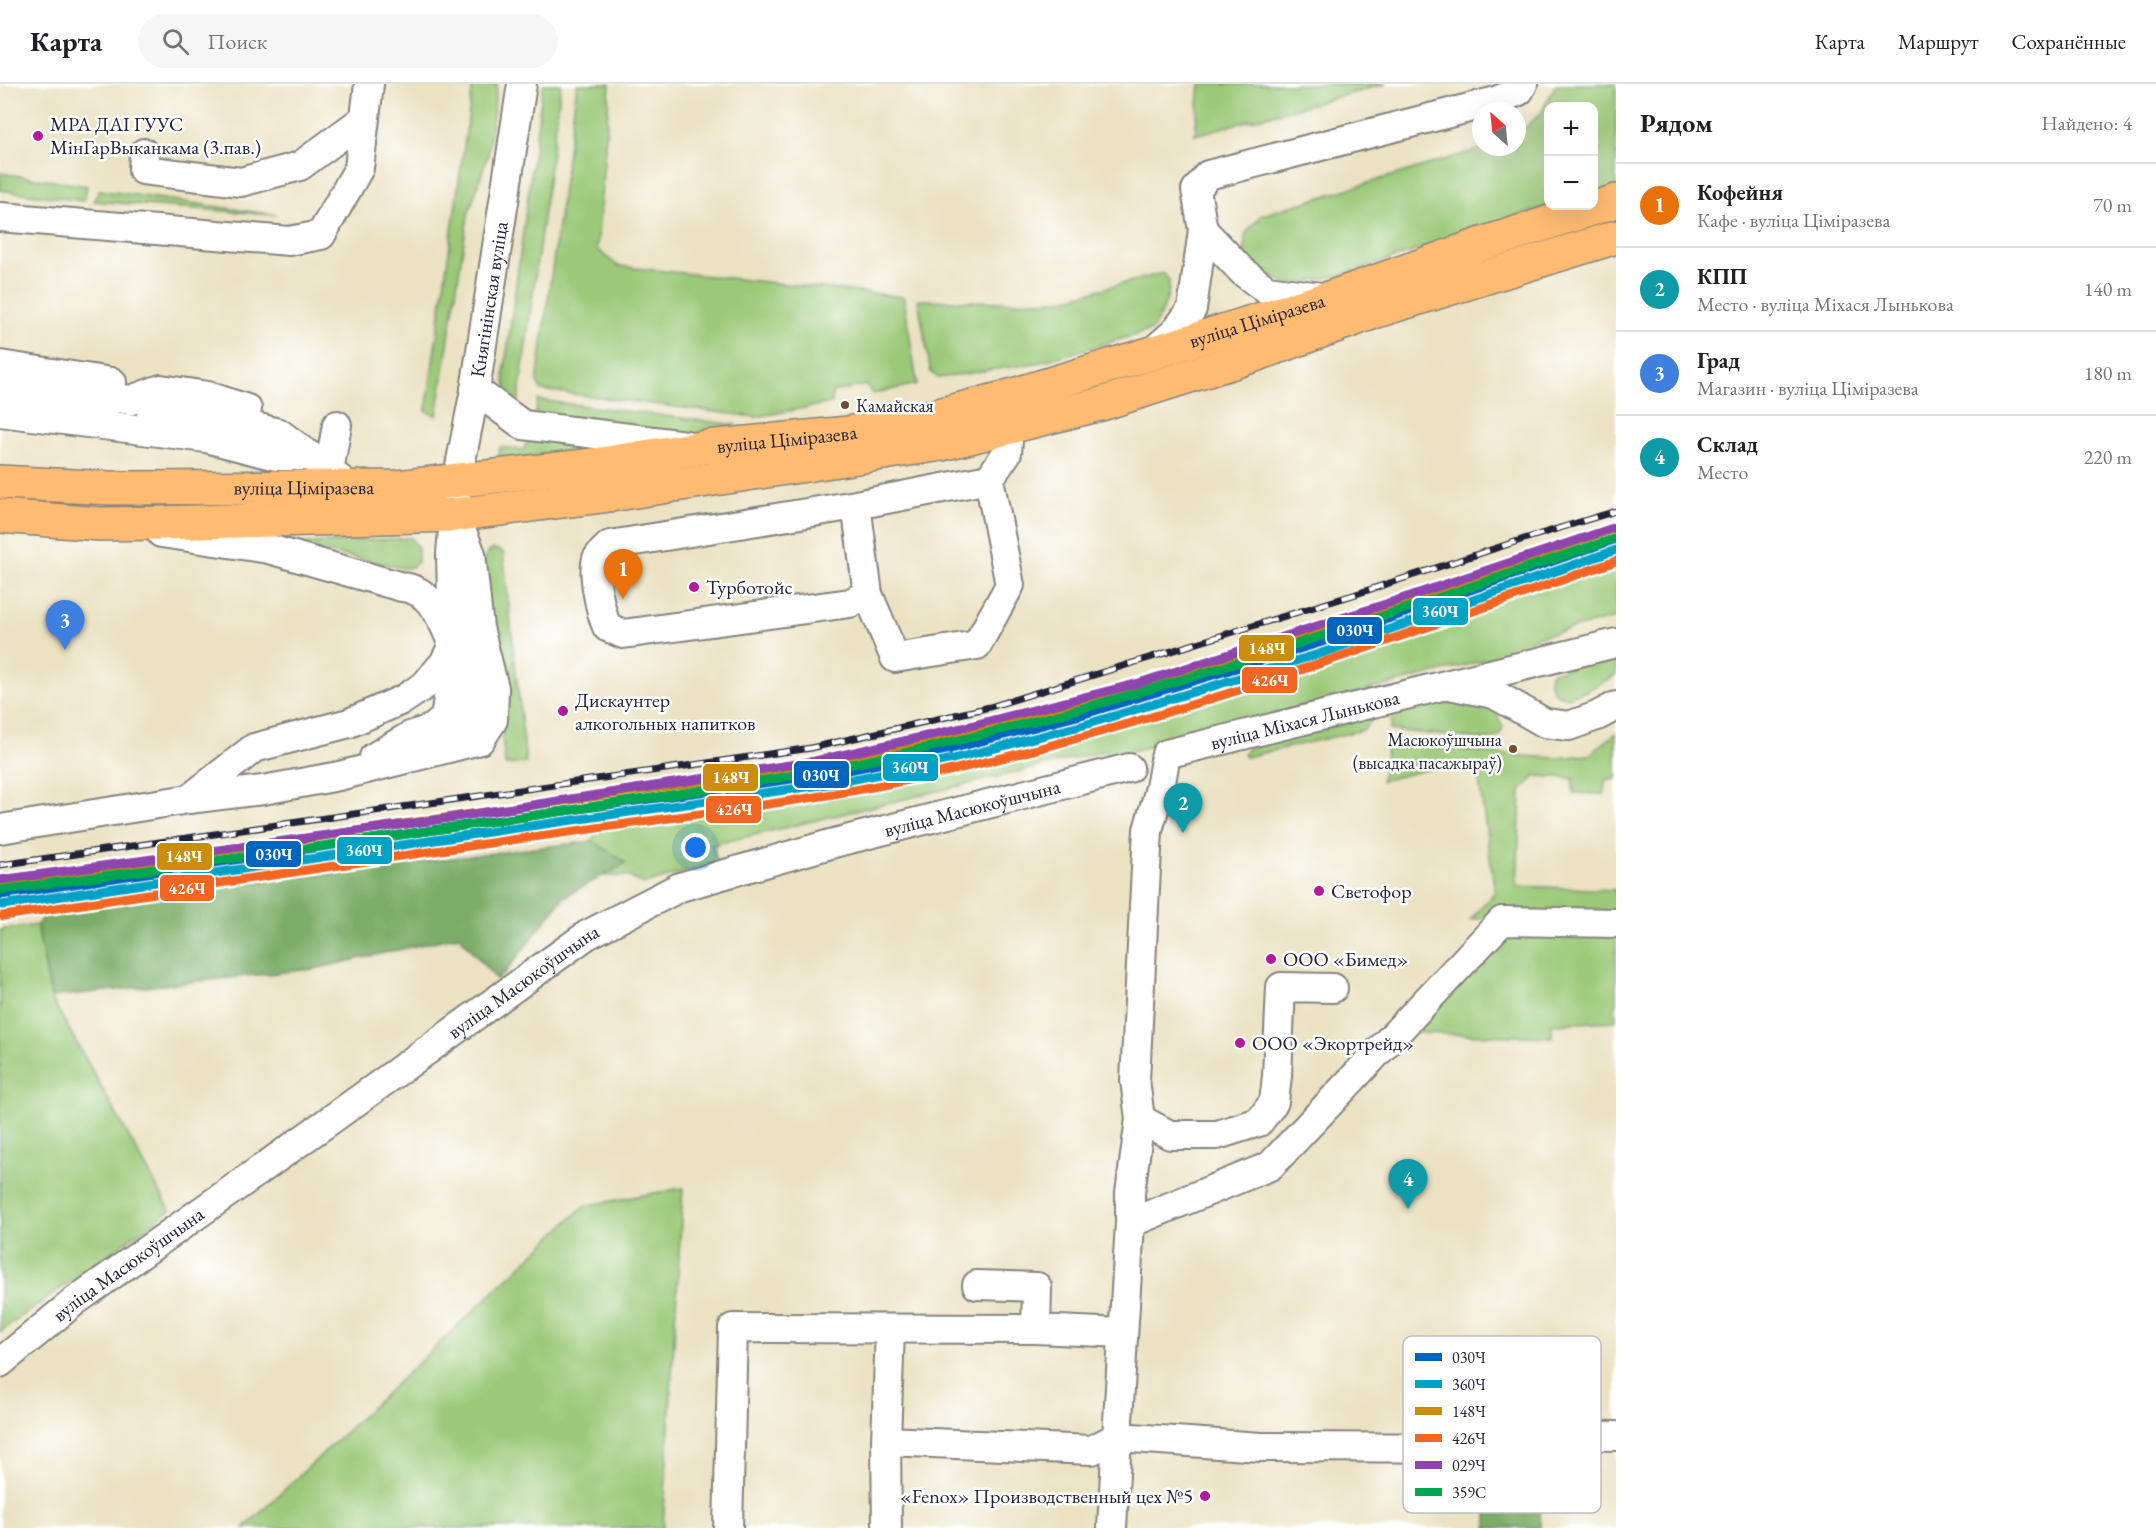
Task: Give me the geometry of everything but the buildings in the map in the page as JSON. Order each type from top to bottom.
[{"type":"main road","name":"вуліца Ціміразева","points":[[0,482],[110,488],[330,471],[398,487],[602,464],[706,447],[848,433],[935,416],[1000,399],[1149,354],[1329,298],[1482,244],[1616,201]]},
{"type":"main road","name":"вуліца Ціміразева","points":[[0,516],[100,524],[400,518],[454,514],[610,495],[942,444],[1101,404],[1252,356],[1380,310],[1616,237]]},
{"type":"street","points":[[0,217],[288,241],[321,235],[359,168],[369,84]]},
{"type":"street","name":"Княгінінская вуліца","points":[[453,645],[451,554],[457,481],[475,390],[522,84]]},
{"type":"street","points":[[1149,354],[1175,332],[1192,309],[1203,230],[1196,190],[1208,176],[1496,101],[1519,91],[1523,84]]},
{"type":"street","points":[[144,153],[143,170],[241,182],[300,166],[364,118]]},
{"type":"street","points":[[1203,230],[1243,272],[1267,290],[1329,298]]},
{"type":"street","points":[[1481,279],[1482,244]]},
{"type":"street","points":[[0,365],[208,396],[263,414],[279,433],[330,471]]},
{"type":"street","points":[[0,380],[131,400],[161,389]]},
{"type":"street","points":[[0,390],[158,416],[216,417],[279,433]]},
{"type":"street","points":[[475,390],[523,425],[706,447]]},
{"type":"street","points":[[0,400],[159,423],[215,426],[277,443],[330,471]]},
{"type":"street","points":[[0,412],[206,438],[330,471]]},
{"type":"street","points":[[330,471],[337,425]]},
{"type":"street","points":[[856,505],[868,594],[895,658],[977,645],[1010,585],[989,479],[1006,453],[1009,428]]},
{"type":"street","points":[[868,594],[850,603],[623,634],[607,627],[602,615],[596,571],[597,558],[610,545],[856,505],[989,479]]},
{"type":"street","points":[[0,829],[189,799],[263,790],[339,776],[480,740],[493,720],[495,701],[479,628],[471,554],[454,514]]},
{"type":"street","points":[[100,524],[269,549],[412,588],[429,600],[440,615],[453,645],[444,663],[425,685],[404,699],[349,723],[254,748],[189,799]]},
{"type":"street","points":[[339,776],[410,736],[433,728],[445,718],[449,692],[479,628]]},
{"type":"street","name":"вуліца Міхася Лынькова","points":[[1140,1119],[1135,1080],[1148,830],[1160,788],[1166,754],[1444,684],[1498,682],[1616,643]]},
{"type":"street","points":[[1498,682],[1545,723],[1569,726],[1616,706]]},
{"type":"street","name":"вуліца Масюкоўшчына","points":[[0,1363],[81,1297],[587,934],[680,887],[834,843],[1129,768]]},
{"type":"street","points":[[1130,1223],[1270,1166],[1502,921],[1616,923]]},
{"type":"street","points":[[1112,1528],[1130,1193],[1140,1119],[1170,1135],[1217,1135],[1259,1122],[1274,1102],[1281,987],[1333,988]]},
{"type":"street","points":[[977,1285],[1037,1287],[1036,1329]]},
{"type":"street","points":[[728,1528],[733,1328],[1036,1329],[1123,1333]]},
{"type":"street","points":[[887,1528],[886,1441],[890,1329]]},
{"type":"street","points":[[1601,1436],[1616,1436]]},
{"type":"street","points":[[886,1441],[1092,1450],[1117,1437],[1261,1447],[1403,1448]]},
{"type":"green space","points":[[473,84],[497,84],[488,155],[468,215],[437,416],[426,411]]},
{"type":"green space","points":[[543,84],[561,84],[518,404],[508,390],[504,374]]},
{"type":"green space","points":[[577,84],[610,84],[597,249],[618,266],[904,297],[917,384],[872,394],[867,385],[832,392],[832,403],[756,417],[541,390],[537,382]]},
{"type":"green space","points":[[1200,84],[1386,84],[1195,135]]},
{"type":"green space","points":[[1556,84],[1616,84],[1616,190],[1598,196],[1598,102],[1547,102]]},
{"type":"green space","points":[[1544,107],[1544,207],[1344,275],[1287,285],[1249,262],[1245,250],[1245,234],[1262,215],[1472,152],[1472,156],[1526,156],[1526,127]]},
{"type":"green space","points":[[0,173],[87,186],[84,201],[0,190]]},
{"type":"green space","points":[[99,190],[276,215],[94,201]]},
{"type":"green space","points":[[1163,273],[1169,280],[1168,293],[1162,312],[1152,330],[1041,362],[939,378],[931,373],[918,300],[1008,302],[1060,300]]},
{"type":"green space","points":[[538,400],[737,425],[682,439],[534,419]]},
{"type":"green space","points":[[530,436],[600,447],[509,460],[502,459],[499,454],[500,447],[523,450]]},
{"type":"green space","points":[[411,538],[418,548],[418,562],[412,567],[403,568],[288,544]]},
{"type":"green space","points":[[494,549],[503,552],[526,763],[505,765],[484,559],[488,552]]},
{"type":"green space","points":[[1616,557],[1616,618],[1533,638],[1528,647],[1108,757],[1105,751],[712,845],[718,863],[644,884],[627,876],[603,876],[626,863],[593,841],[596,823],[847,782],[1213,697]]},
{"type":"green space","points":[[1616,654],[1616,675],[1593,687],[1576,695],[1560,696],[1551,687],[1550,673]]},
{"type":"green space","points":[[1470,696],[1489,698],[1503,727],[1499,736],[1490,740],[1390,730],[1393,714]]},
{"type":"green space","points":[[1367,717],[1370,722],[1363,730],[1245,757],[1244,753],[1248,748]]},
{"type":"green space","points":[[1616,733],[1616,779],[1605,780],[1604,794],[1573,793],[1573,778],[1535,776],[1521,791],[1517,886],[1616,890],[1616,917],[1499,916],[1470,920],[1495,892],[1478,774],[1465,760],[1381,781],[1388,742],[1557,758],[1589,755]]},
{"type":"green space","points":[[593,841],[626,863],[564,897],[497,980],[459,936],[314,969],[51,997],[37,925],[51,906]]},
{"type":"green space","points":[[1514,924],[1616,926],[1616,1021],[1552,1024],[1552,1037],[1418,1033],[1423,1024]]},
{"type":"green space","points":[[37,925],[51,997],[170,1210],[0,1332],[0,930]]},
{"type":"green space","points":[[683,1188],[663,1528],[244,1528],[584,1206]]},
{"type":"green space","points":[[1487,1513],[1541,1513],[1540,1528],[1487,1528]]},
{"type":"railway","points":[[0,865],[811,748],[990,707],[1616,511]]},
{"type":"transit line","name":"029Ч","points":[[0,880],[436,820],[815,761],[962,728],[1139,683],[1616,527]]},
{"type":"transit line","name":"148Ч","points":[[0,884],[832,763],[949,739],[1078,705],[1316,633],[1613,529]]},
{"type":"transit line","name":"359С","points":[[1,890],[378,838],[764,781],[919,750],[1120,698],[1220,668],[1616,538]]},
{"type":"transit line","name":"030Ч","points":[[0,895],[834,773],[951,749],[1081,715],[1319,643],[1616,539]]},
{"type":"transit line","name":"360Ч","points":[[2,905],[835,783],[953,759],[1084,725],[1322,653],[1616,550]]},
{"type":"transit line","name":"426Ч","points":[[3,916],[411,854],[753,806],[856,790],[957,769],[1124,725],[1290,674],[1616,561]]},
{"type":"place","name":"МРА ДАІ ГУУС МінГарВыканкама (3.пав.)","points":[[38,136]]},
{"type":"place","name":"Камайская","points":[[845,405]]},
{"type":"place","name":"Турботойс","points":[[694,587]]},
{"type":"place","name":"Кофейня","points":[[623,599]]},
{"type":"place","name":"Град","points":[[65,650]]},
{"type":"place","name":"Дискаунтер алкогольных напитков","points":[[563,711]]},
{"type":"place","name":"Масюкоўшчына (высадка пасажыраў)","points":[[1513,749]]},
{"type":"place","name":"КПП","points":[[1183,833]]},
{"type":"place","name":"Светофор","points":[[1319,891]]},
{"type":"place","name":"ООО «Бимед»","points":[[1271,959]]},
{"type":"place","name":"ООО «Экортрейд»","points":[[1240,1043]]},
{"type":"place","name":"Склад","points":[[1408,1209]]},
{"type":"place","name":"«Fenox» Производственный цех №5","points":[[1205,1496]]}]
